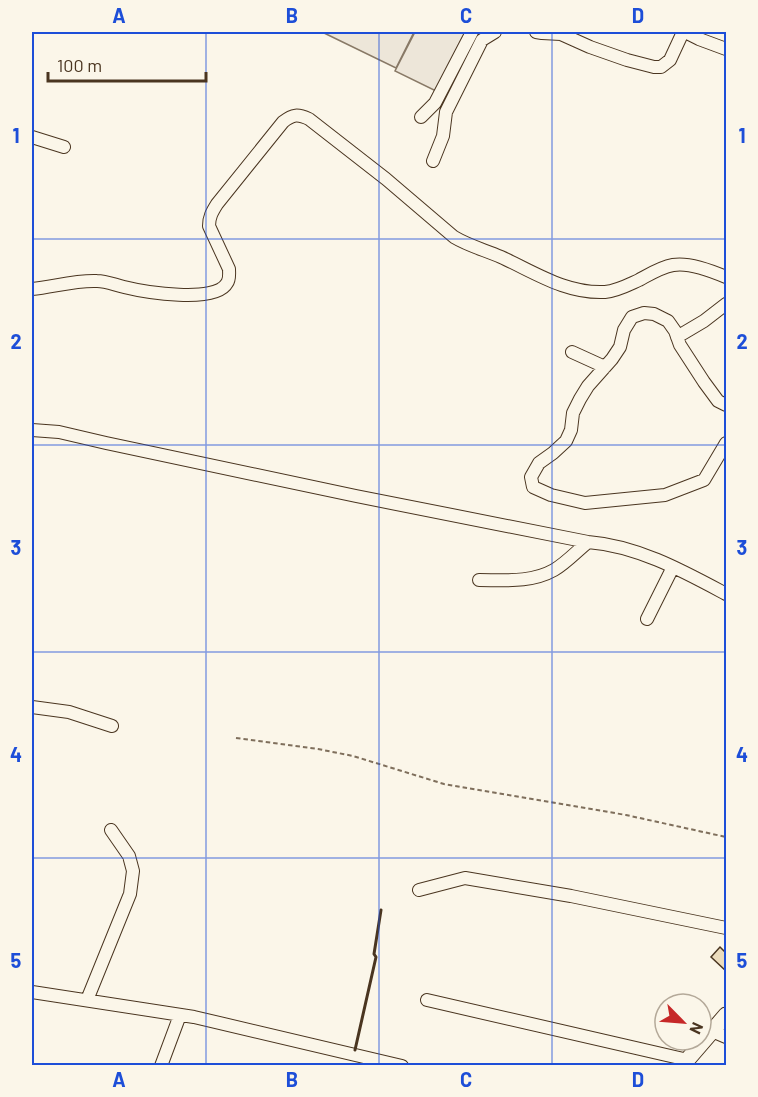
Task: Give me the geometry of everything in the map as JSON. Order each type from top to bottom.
[{"type":"main road","points":[[685,1063],[719,1034],[726,1015]]},
{"type":"street","points":[[421,117],[435,103],[472,32]]},
{"type":"street","points":[[433,161],[443,136],[446,112],[482,40],[495,32]]},
{"type":"street","points":[[536,32],[561,34],[590,47],[654,67],[661,67],[670,60],[684,32],[726,49]]},
{"type":"street","points":[[32,289],[99,281],[126,288],[194,296],[215,292],[222,288],[227,284],[229,269],[209,226],[209,219],[216,204],[283,122],[290,116],[296,115],[309,119],[454,237],[557,284],[606,292],[676,264],[700,268],[726,277]]},
{"type":"street","points":[[32,137],[64,147]]},
{"type":"street","points":[[677,338],[726,304]]},
{"type":"street","points":[[726,405],[718,401],[680,345],[668,321],[654,314],[644,313],[632,318],[624,330],[620,347],[588,386],[573,412],[571,430],[566,441],[539,463],[531,477],[533,487],[551,495],[585,503],[665,495],[704,480],[726,443]]},
{"type":"street","points":[[572,352],[605,367]]},
{"type":"street","points":[[32,430],[59,432],[356,496],[588,542],[606,543],[635,551],[673,567],[726,594]]},
{"type":"street","points":[[478,580],[513,581],[537,577],[555,569],[588,542]]},
{"type":"street","points":[[647,619],[673,567]]},
{"type":"street","points":[[32,707],[69,712],[112,726]]},
{"type":"street","points":[[87,1000],[130,894],[132,883],[133,871],[129,856],[111,830]]},
{"type":"street","points":[[419,890],[465,878],[571,896],[726,928]]},
{"type":"street","points":[[32,992],[180,1015],[402,1065]]},
{"type":"street","points":[[427,1000],[685,1063]]},
{"type":"street","points":[[161,1065],[180,1015]]},
{"type":"path","points":[[236,738],[353,756],[444,784],[626,815],[726,837]]},
{"type":"shaded area","points":[[322,32],[414,32],[396,68]]},
{"type":"shaded area","points":[[415,32],[467,32],[438,92],[395,71]]},
{"type":"building","points":[[720,947],[726,953],[726,971],[711,957]]},
{"type":"wall","points":[[355,1050],[376,957],[374,954],[381,910]]}]
